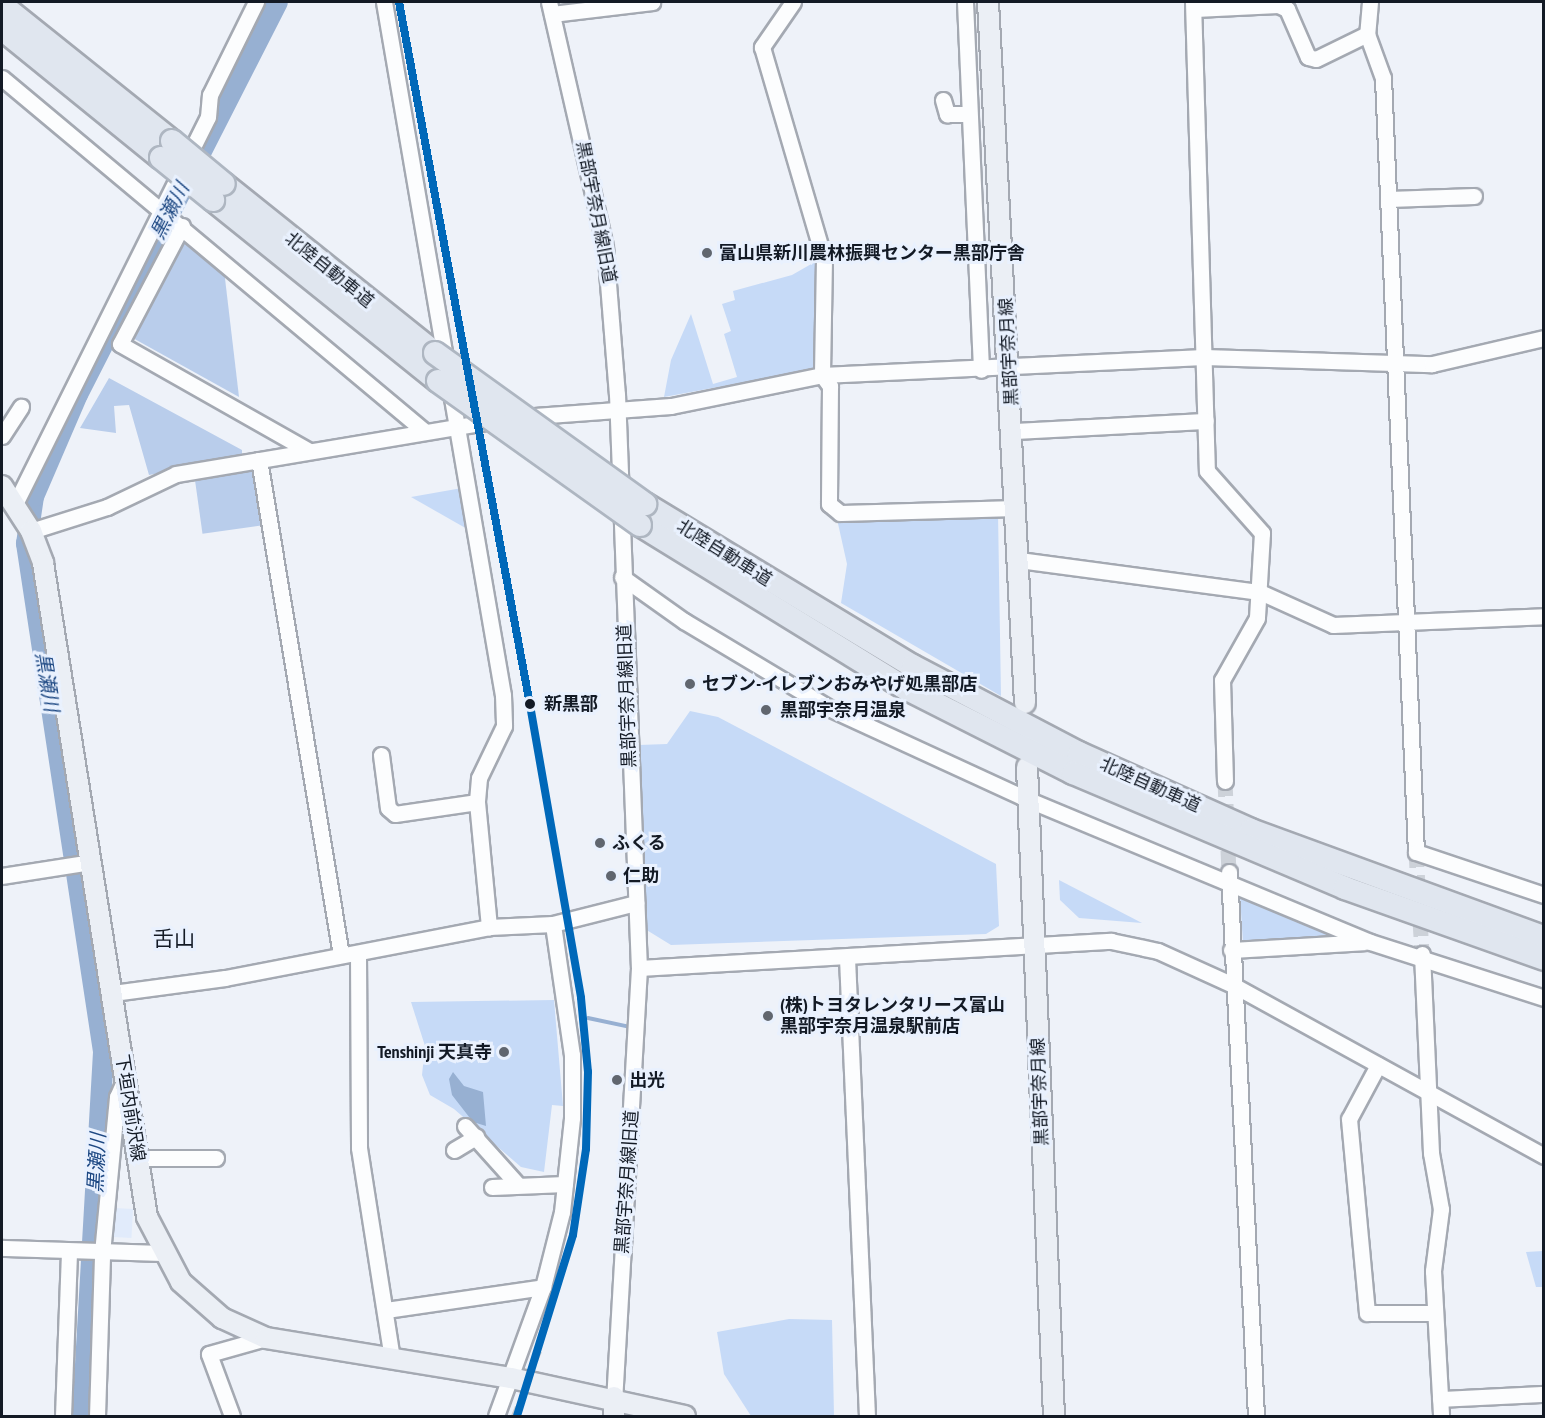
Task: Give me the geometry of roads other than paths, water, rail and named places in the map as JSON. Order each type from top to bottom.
[{"type":"highway","name":"北陸自動車道","points":[[2,4],[166,150]]},
{"type":"highway","name":"北陸自動車道","points":[[2,29],[166,150],[642,514],[913,666],[1079,753],[1273,838],[1544,937]]},
{"type":"highway","name":"北陸自動車道","points":[[219,192],[438,381],[907,689],[1062,768],[1246,849],[1544,958]]},
{"type":"main road","name":"黒部宇奈月線","points":[[988,2],[1010,369],[1025,703]]},
{"type":"main road","name":"下垣内前沢線","points":[[2,486],[22,516],[44,563],[87,862],[113,993],[147,1217],[162,1253],[181,1281],[222,1318],[266,1338],[511,1378],[614,1407]]},
{"type":"main road","name":"黒部宇奈月線","points":[[1027,767],[1054,1416]]},
{"type":"main road","points":[[614,1407],[685,1416]]},
{"type":"street","points":[[22,516],[162,208],[208,117],[210,94],[256,2]]},
{"type":"street","points":[[384,2],[455,427],[503,696],[504,726],[479,778],[477,802],[489,927]]},
{"type":"street","points":[[550,8],[596,3],[652,2]]},
{"type":"street","points":[[793,2],[762,47],[824,259],[822,375],[830,386],[830,504],[840,513],[1017,508]]},
{"type":"street","points":[[965,2],[972,88],[968,114],[981,370]]},
{"type":"street","points":[[1370,2],[1367,34],[1383,78],[1397,364],[1416,852],[1544,895]]},
{"type":"street","points":[[1225,781],[1222,680],[1257,618],[1262,533],[1212,482],[1206,422],[1194,5],[1278,5],[1287,9],[1308,57],[1316,59],[1367,34]]},
{"type":"street","name":"黒部宇奈月線旧道","points":[[550,8],[605,246],[617,407],[639,968],[614,1407]]},
{"type":"street","points":[[2,78],[162,208],[424,431]]},
{"type":"street","points":[[943,100],[947,114],[968,114]]},
{"type":"street","points":[[1389,199],[1474,196]]},
{"type":"street","points":[[180,224],[120,344],[309,451]]},
{"type":"street","points":[[22,516],[107,507],[153,480],[309,451],[455,427],[617,407],[671,406],[822,375],[1010,369],[1204,357],[1432,364],[1544,338]]},
{"type":"street","points":[[2,436],[21,407]]},
{"type":"street","points":[[1013,431],[1206,422]]},
{"type":"street","points":[[259,460],[341,956]]},
{"type":"street","points":[[1019,560],[1260,592],[1333,625],[1544,616]]},
{"type":"street","points":[[622,577],[684,621],[831,709],[1029,800],[1228,879],[1370,942],[1422,954],[1544,998]]},
{"type":"street","points":[[381,754],[388,808],[395,814],[477,802]]},
{"type":"street","points":[[2,876],[87,862]]},
{"type":"street","points":[[1228,879],[1256,1416]]},
{"type":"street","points":[[113,993],[341,956],[489,927],[553,924],[636,903]]},
{"type":"street","points":[[496,1416],[543,1287],[565,1184],[572,1055],[553,924]]},
{"type":"street","points":[[639,968],[1034,948],[1111,941],[1158,951],[1233,985],[1544,1156]]},
{"type":"street","points":[[1231,950],[1370,942]]},
{"type":"street","points":[[358,953],[359,1148],[392,1358]]},
{"type":"street","points":[[1422,954],[1428,1094],[1441,1209],[1433,1271],[1440,1416]]},
{"type":"street","points":[[847,958],[867,1416]]},
{"type":"street","points":[[1378,1065],[1349,1119],[1367,1313],[1435,1313]]},
{"type":"street","points":[[97,1416],[102,1253],[117,1097],[125,1079]]},
{"type":"street","points":[[454,1150],[471,1132],[518,1185]]},
{"type":"street","points":[[138,1158],[216,1158]]},
{"type":"street","points":[[492,1187],[565,1184]]},
{"type":"street","points":[[2,1248],[102,1253],[162,1253]]},
{"type":"street","points":[[63,1416],[73,1252]]},
{"type":"street","points":[[386,1310],[543,1287]]},
{"type":"street","points":[[232,1416],[209,1354],[266,1338]]},
{"type":"street","points":[[1440,1399],[1544,1394]]},
{"type":"waterway","name":"黒瀬川","points":[[82,1416],[103,1051],[26,543],[33,496],[77,394],[277,2]]},
{"type":"waterway","points":[[588,1018],[626,1026]]},
{"type":"tunnel","points":[[1225,781],[1229,872]]},
{"type":"tunnel","points":[[1416,852],[1422,954]]},
{"type":"railway","points":[[513,1416],[544,1342]]},
{"type":"place","name":"富山県新川農林振興センター黒部庁舎","points":[[707,253]]},
{"type":"place","name":"セブン-イレブンおみやげ処黒部店","points":[[690,684]]},
{"type":"place","name":"新黒部","points":[[530,704]]},
{"type":"place","name":"黒部宇奈月温泉","points":[[766,710]]},
{"type":"place","name":"ふくる","points":[[600,843]]},
{"type":"place","name":"仁助","points":[[611,876]]},
{"type":"place","name":"(株)トヨタレンタリース富山 黒部宇奈月温泉駅前店","points":[[768,1016]]},
{"type":"place","name":"Tenshinji 天真寺","points":[[504,1052]]},
{"type":"place","name":"出光","points":[[617,1080]]},
{"type":"district","name":"舌山","points":[[174,939]]}]
